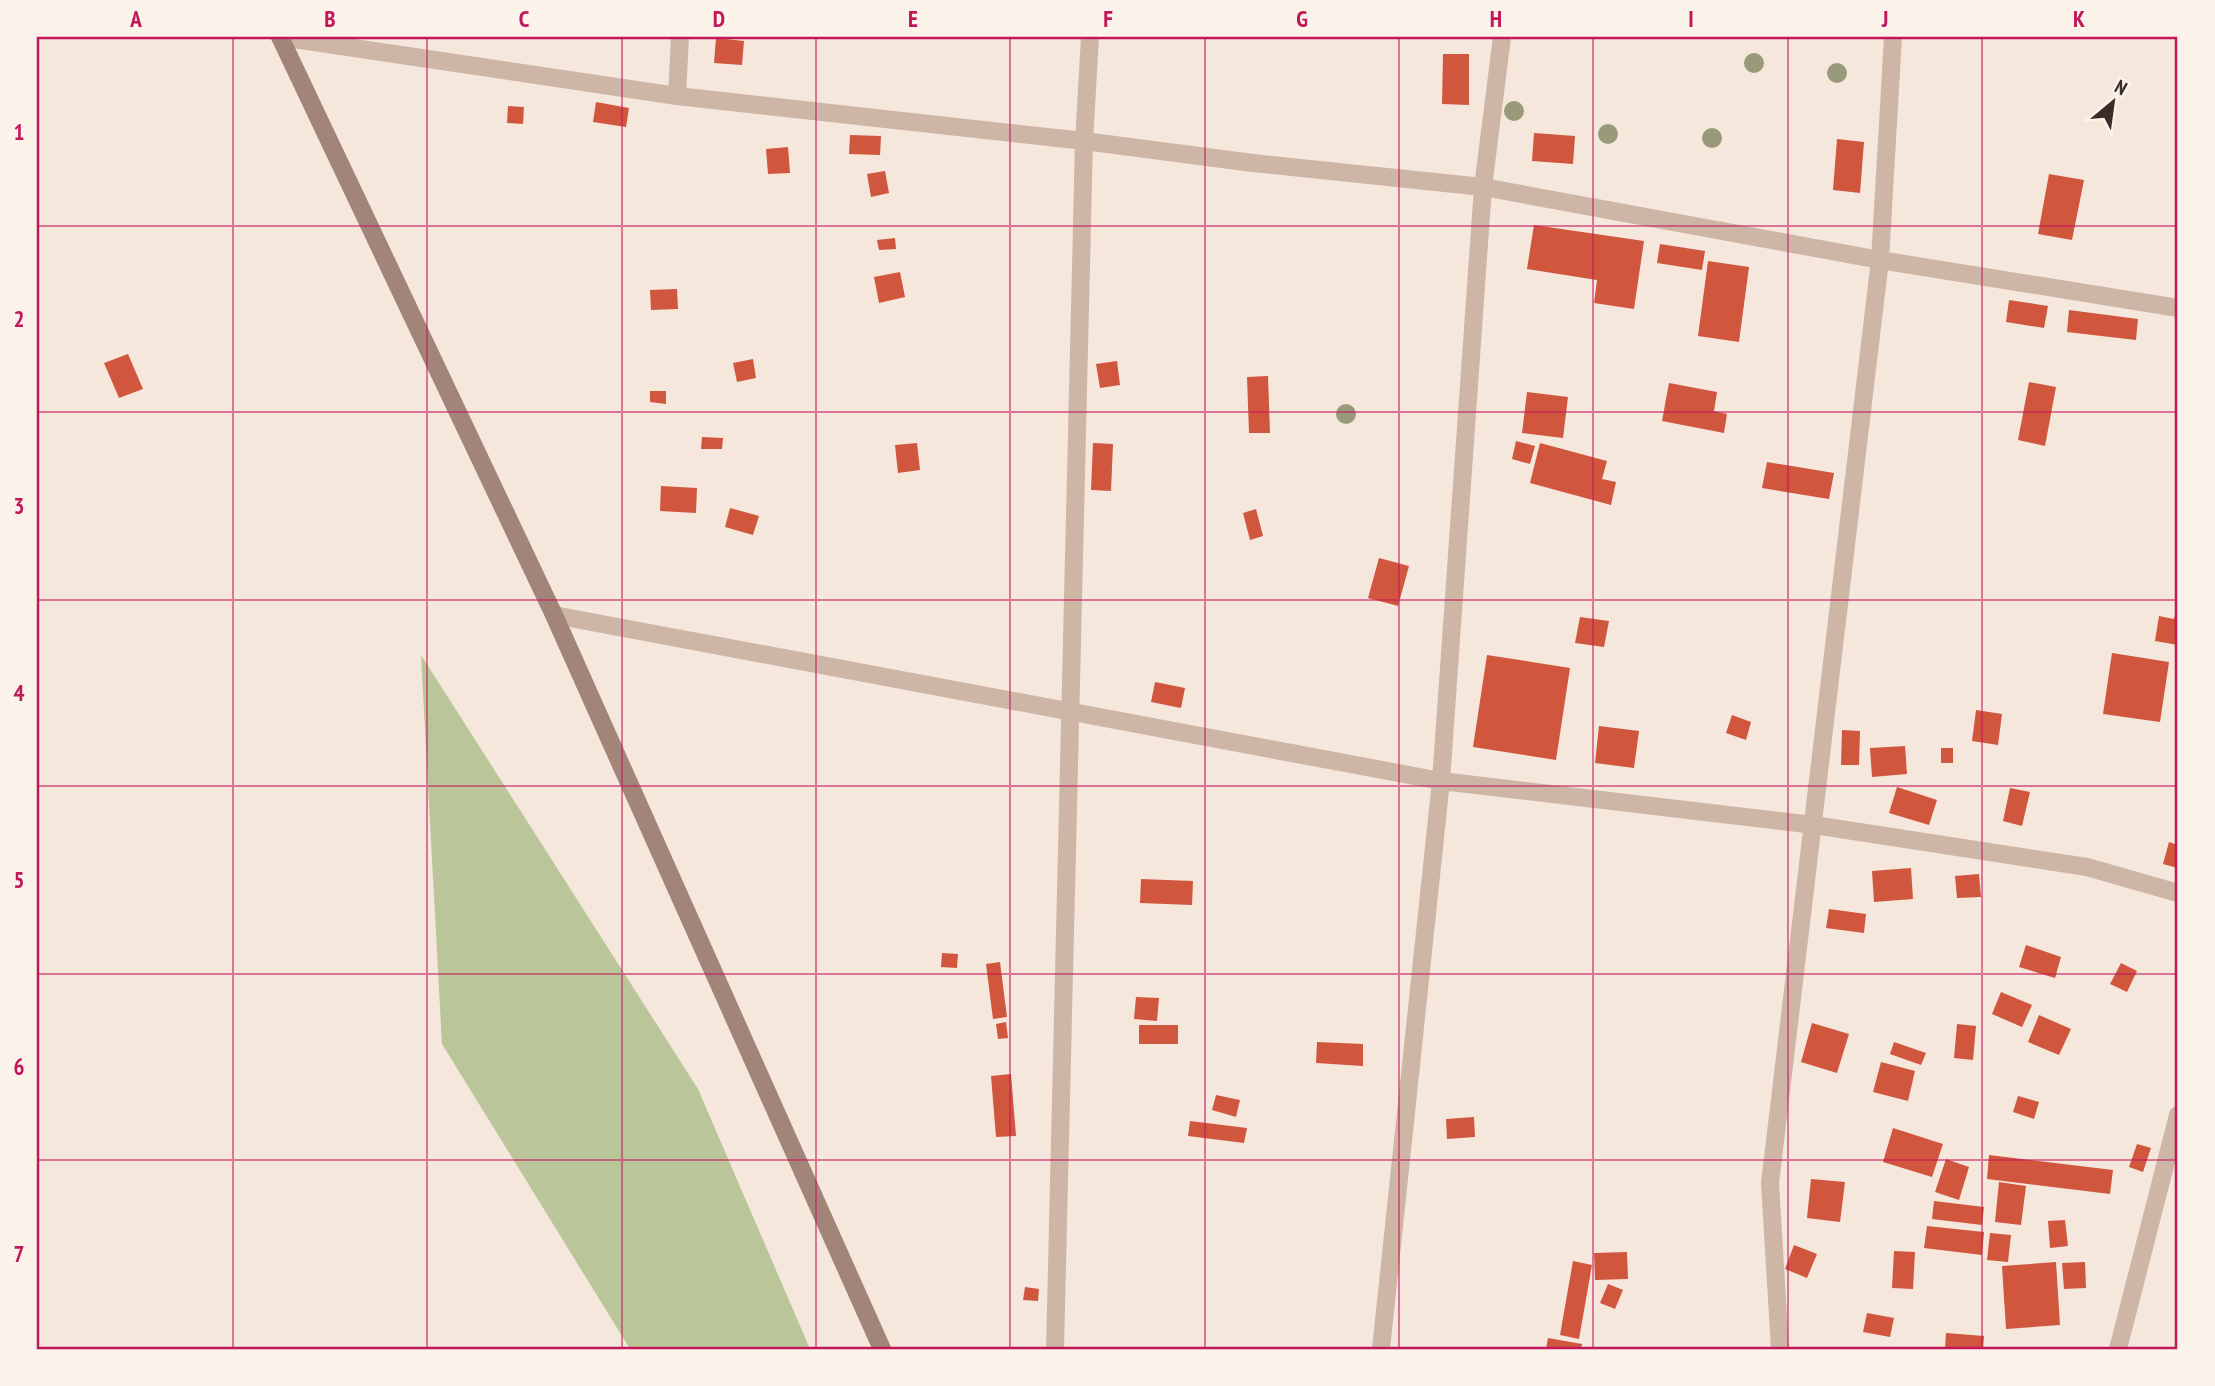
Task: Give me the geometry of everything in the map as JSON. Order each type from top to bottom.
[{"type":"main road","points":[[280,37],[554,615],[882,1349]]},
{"type":"street","points":[[280,37],[677,96],[1483,187],[1880,260],[2178,308]]},
{"type":"street","points":[[677,96],[680,37]]},
{"type":"street","points":[[1055,1349],[1084,141],[1090,37]]},
{"type":"street","points":[[1381,1349],[1441,781],[1483,187],[1502,37]]},
{"type":"street","points":[[1780,1349],[1770,1183],[1880,260],[1893,37]]},
{"type":"street","points":[[554,615],[1441,781],[1814,825],[2087,867],[2178,893]]},
{"type":"street","points":[[2118,1349],[2178,1115]]},
{"type":"green space","points":[[421,655],[698,1089],[810,1349],[630,1349],[442,1044]]},
{"type":"building","points":[[716,38],[744,41],[742,65],[714,63]]},
{"type":"building","points":[[1443,54],[1469,54],[1469,105],[1442,104]]},
{"type":"building","points":[[596,102],[629,108],[626,127],[593,122]]},
{"type":"building","points":[[508,106],[524,107],[523,124],[507,123]]},
{"type":"building","points":[[1534,133],[1575,136],[1573,164],[1532,161]]},
{"type":"building","points":[[850,135],[881,136],[880,155],[849,154]]},
{"type":"building","points":[[1837,139],[1864,142],[1860,193],[1833,190]]},
{"type":"building","points":[[788,147],[790,173],[768,174],[766,149]]},
{"type":"building","points":[[885,171],[889,193],[871,197],[867,174]]},
{"type":"building","points":[[2049,174],[2084,180],[2072,240],[2038,234]]},
{"type":"building","points":[[1534,225],[1644,241],[1634,309],[1594,303],[1597,280],[1527,269]]},
{"type":"building","points":[[895,238],[896,249],[879,250],[877,240]]},
{"type":"building","points":[[1660,244],[1705,251],[1702,270],[1657,263]]},
{"type":"building","points":[[1708,261],[1749,267],[1739,342],[1698,336]]},
{"type":"building","points":[[900,272],[905,297],[879,303],[874,277]]},
{"type":"building","points":[[677,289],[678,309],[651,310],[650,290]]},
{"type":"building","points":[[2009,300],[2048,306],[2044,328],[2006,322]]},
{"type":"building","points":[[2069,310],[2138,319],[2136,340],[2067,332]]},
{"type":"building","points":[[128,354],[143,389],[119,398],[104,363]]},
{"type":"building","points":[[753,359],[756,378],[737,382],[733,363]]},
{"type":"building","points":[[1117,361],[1120,385],[1100,388],[1096,364]]},
{"type":"building","points":[[1268,376],[1270,433],[1249,433],[1247,377]]},
{"type":"building","points":[[2029,382],[2056,387],[2045,446],[2018,440]]},
{"type":"building","points":[[1669,383],[1717,392],[1714,411],[1727,414],[1724,433],[1662,421]]},
{"type":"building","points":[[650,391],[666,391],[666,404],[650,402]]},
{"type":"building","points":[[1527,392],[1568,397],[1563,438],[1522,433]]},
{"type":"building","points":[[702,437],[723,438],[722,449],[701,449]]},
{"type":"building","points":[[1516,441],[1535,446],[1530,464],[1512,459]]},
{"type":"building","points":[[917,443],[920,470],[898,473],[895,445]]},
{"type":"building","points":[[1093,443],[1113,444],[1111,491],[1091,490]]},
{"type":"building","points":[[1540,443],[1607,461],[1602,479],[1616,482],[1611,505],[1530,483]]},
{"type":"building","points":[[1767,462],[1834,473],[1829,499],[1762,488]]},
{"type":"building","points":[[661,486],[697,488],[696,513],[660,511]]},
{"type":"building","points":[[730,508],[759,516],[753,535],[725,527]]},
{"type":"building","points":[[1256,509],[1263,536],[1250,540],[1243,513]]},
{"type":"building","points":[[1379,558],[1409,566],[1398,606],[1368,598]]},
{"type":"building","points":[[2177,605],[2178,645],[2155,641],[2159,616],[2174,619]]},
{"type":"building","points":[[1580,617],[1609,621],[1604,647],[1575,643]]},
{"type":"building","points":[[2112,653],[2169,662],[2160,722],[2103,714]]},
{"type":"building","points":[[1487,655],[1570,668],[1556,760],[1473,747]]},
{"type":"building","points":[[1155,682],[1185,688],[1181,708],[1151,702]]},
{"type":"building","points":[[1976,710],[2002,714],[1998,745],[1972,741]]},
{"type":"building","points":[[1732,715],[1751,722],[1746,740],[1726,733]]},
{"type":"building","points":[[1599,726],[1639,731],[1634,768],[1595,763]]},
{"type":"building","points":[[1842,730],[1860,731],[1859,765],[1841,765]]},
{"type":"building","points":[[1905,746],[1907,774],[1872,777],[1870,748]]},
{"type":"building","points":[[1941,748],[1953,748],[1953,763],[1941,763]]},
{"type":"building","points":[[1897,787],[1937,800],[1929,825],[1889,813]]},
{"type":"building","points":[[2010,788],[2030,792],[2022,826],[2003,821]]},
{"type":"building","points":[[2169,842],[2178,845],[2178,868],[2163,864]]},
{"type":"building","points":[[1911,868],[1913,899],[1874,902],[1872,871]]},
{"type":"building","points":[[1979,874],[1981,897],[1957,898],[1955,876]]},
{"type":"building","points":[[1141,879],[1193,881],[1192,905],[1140,903]]},
{"type":"building","points":[[1829,909],[1866,914],[1864,933],[1826,928]]},
{"type":"building","points":[[2026,945],[2061,957],[2055,978],[2019,967]]},
{"type":"building","points":[[942,953],[958,954],[957,968],[941,967]]},
{"type":"building","points":[[1000,962],[1007,1017],[993,1019],[986,964]]},
{"type":"building","points":[[2121,963],[2137,971],[2127,992],[2110,984]]},
{"type":"building","points":[[2001,992],[2032,1005],[2022,1027],[1992,1014]]},
{"type":"building","points":[[1136,997],[1159,998],[1157,1021],[1134,1019]]},
{"type":"building","points":[[2039,1015],[2071,1029],[2059,1055],[2028,1042]]},
{"type":"building","points":[[1006,1022],[1008,1038],[998,1039],[996,1024]]},
{"type":"building","points":[[1812,1023],[1849,1034],[1837,1073],[1801,1062]]},
{"type":"building","points":[[1957,1024],[1976,1026],[1973,1060],[1954,1058]]},
{"type":"building","points":[[1139,1025],[1178,1025],[1178,1044],[1139,1044]]},
{"type":"building","points":[[1317,1042],[1363,1044],[1363,1066],[1316,1063]]},
{"type":"building","points":[[1894,1042],[1926,1053],[1921,1065],[1890,1054]]},
{"type":"building","points":[[1881,1062],[1915,1071],[1908,1101],[1873,1092]]},
{"type":"building","points":[[1011,1074],[1016,1136],[996,1137],[991,1076]]},
{"type":"building","points":[[1216,1095],[1240,1100],[1236,1117],[1212,1110]]},
{"type":"building","points":[[2018,1096],[2039,1102],[2034,1119],[2013,1112]]},
{"type":"building","points":[[1474,1117],[1475,1137],[1447,1139],[1446,1119]]},
{"type":"building","points":[[1190,1121],[1247,1128],[1244,1143],[1188,1136]]},
{"type":"building","points":[[1893,1128],[1943,1144],[1932,1177],[1883,1162]]},
{"type":"building","points":[[2137,1144],[2151,1148],[2143,1172],[2129,1167]]},
{"type":"building","points":[[1989,1155],[2113,1170],[2110,1194],[1987,1179]]},
{"type":"building","points":[[1946,1159],[1969,1167],[1959,1200],[1935,1192]]},
{"type":"building","points":[[1811,1179],[1845,1182],[1840,1222],[1807,1218]]},
{"type":"building","points":[[1999,1182],[2026,1186],[2021,1225],[1995,1222]]},
{"type":"building","points":[[1934,1201],[1984,1207],[1982,1225],[1932,1219]]},
{"type":"building","points":[[2065,1220],[2068,1246],[2050,1248],[2048,1221]]},
{"type":"building","points":[[1927,1226],[1984,1232],[1982,1255],[1924,1248]]},
{"type":"building","points":[[1990,1233],[2011,1235],[2008,1262],[1987,1260]]},
{"type":"building","points":[[1794,1245],[1817,1254],[1807,1278],[1785,1269]]},
{"type":"building","points":[[1894,1251],[1915,1252],[1913,1289],[1892,1288]]},
{"type":"building","points":[[1627,1252],[1628,1279],[1595,1280],[1594,1253]]},
{"type":"building","points":[[1573,1261],[1592,1265],[1579,1339],[1560,1335]]},
{"type":"building","points":[[2056,1262],[2060,1325],[2006,1329],[2002,1266]]},
{"type":"building","points":[[2085,1262],[2086,1288],[2064,1289],[2062,1263]]},
{"type":"building","points":[[1608,1284],[1623,1290],[1615,1309],[1600,1303]]},
{"type":"building","points":[[1025,1287],[1039,1289],[1038,1301],[1023,1300]]},
{"type":"building","points":[[1867,1313],[1894,1318],[1890,1337],[1863,1332]]},
{"type":"building","points":[[1946,1333],[1984,1336],[1983,1349],[1945,1349]]},
{"type":"building","points":[[1548,1338],[1582,1344],[1581,1349],[1546,1349]]}]
